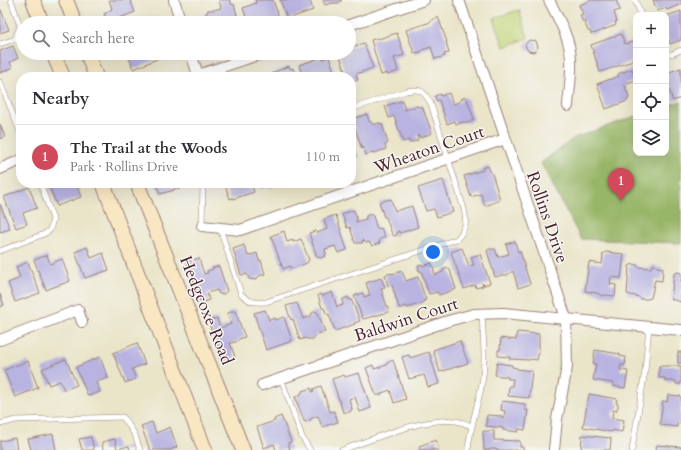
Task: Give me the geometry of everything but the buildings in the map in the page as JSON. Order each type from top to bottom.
[{"type":"main road","points":[[33,0],[39,16]]},
{"type":"main road","points":[[66,0],[72,16]]},
{"type":"main road","points":[[56,60],[60,72]]},
{"type":"main road","points":[[89,60],[94,72]]},
{"type":"main road","points":[[105,188],[205,450]]},
{"type":"main road","name":"Hedgcoxe Road","points":[[139,188],[243,450]]},
{"type":"street","points":[[174,0],[179,16]]},
{"type":"street","points":[[356,23],[424,0]]},
{"type":"street","name":"Rollins Drive","points":[[459,0],[566,318],[567,367],[556,420],[554,450]]},
{"type":"street","points":[[549,0],[561,24],[568,44],[571,59],[568,106]]},
{"type":"street","points":[[193,60],[195,72]]},
{"type":"street","points":[[208,72],[243,60]]},
{"type":"street","name":"Wheaton Court","points":[[202,226],[240,230],[505,140]]},
{"type":"street","points":[[0,168],[16,162]]},
{"type":"street","points":[[0,340],[78,310],[82,322]]},
{"type":"street","name":"Baldwin Court","points":[[262,385],[448,321],[474,314],[503,313],[681,330]]},
{"type":"lane","points":[[11,0],[17,16]]},
{"type":"lane","points":[[635,0],[640,12]]},
{"type":"lane","points":[[0,44],[15,39],[16,36]]},
{"type":"lane","points":[[669,54],[681,50]]},
{"type":"lane","points":[[0,82],[16,122]]},
{"type":"lane","points":[[220,228],[241,294],[246,299],[254,303],[266,302],[457,239],[465,229],[466,221],[464,209],[431,104],[425,94],[422,91],[415,89],[356,107]]},
{"type":"lane","points":[[0,251],[44,234],[50,230],[53,219],[42,188]]},
{"type":"lane","points":[[202,226],[203,188]]},
{"type":"lane","points":[[468,450],[471,426],[482,382],[484,361],[482,314]]},
{"type":"lane","points":[[632,450],[645,371],[649,326]]},
{"type":"lane","points":[[281,378],[302,437],[310,450]]},
{"type":"lane","points":[[0,424],[16,420],[123,417],[135,435],[140,450]]},
{"type":"lane","points":[[342,450],[424,423],[445,420],[458,421],[471,426]]},
{"type":"green space","points":[[519,10],[528,38],[504,47],[494,18]]},
{"type":"green space","points":[[681,101],[681,243],[581,239],[541,163],[574,138],[633,117],[633,156],[669,156],[669,105]]},
{"type":"place","name":"The Trail at the Woods","points":[[621,201]]}]
